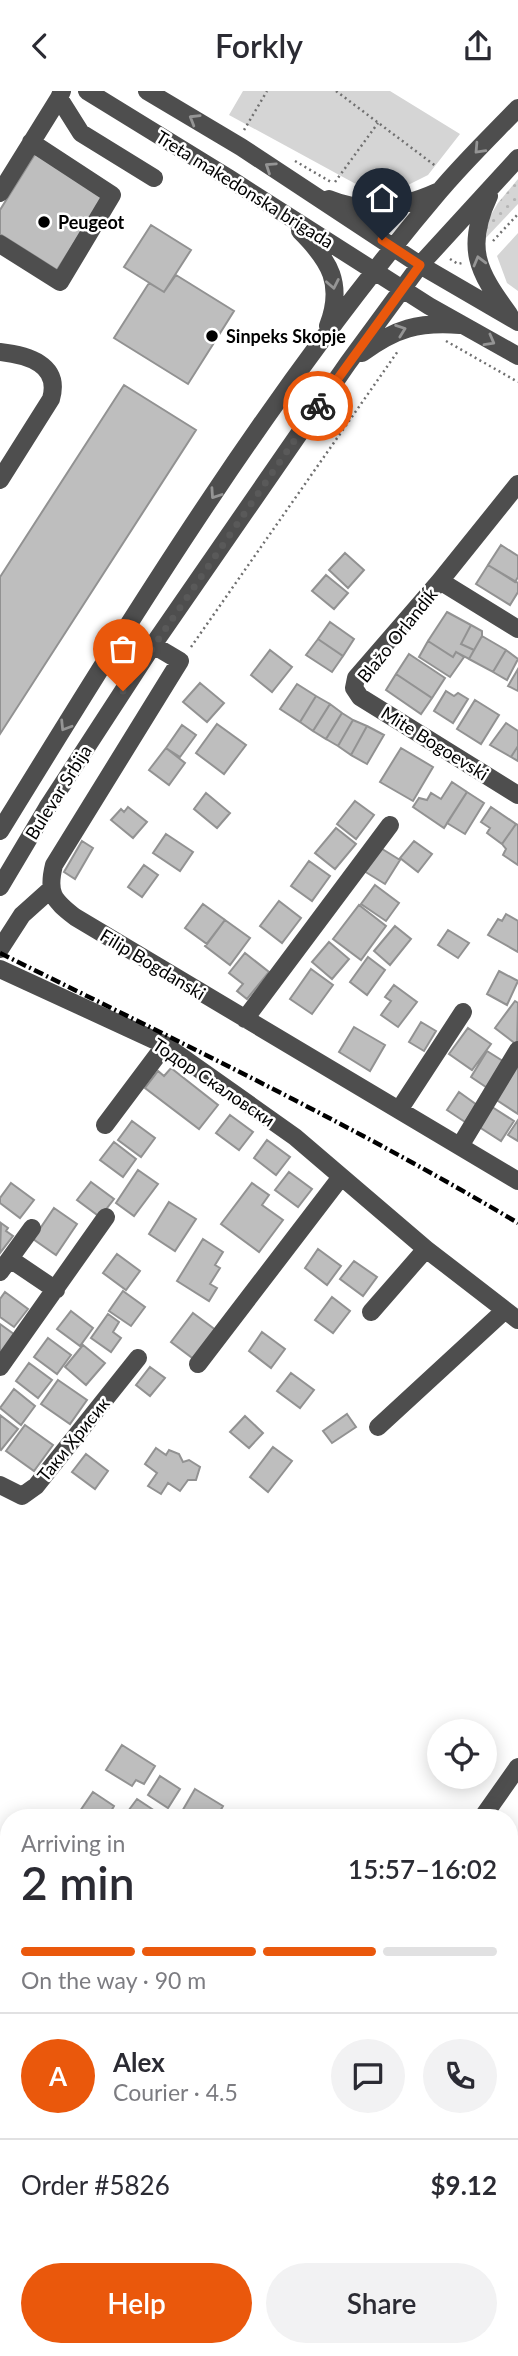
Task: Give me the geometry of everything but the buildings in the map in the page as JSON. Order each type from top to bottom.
[{"type":"street","name":"Treta makedonska brigada","points":[[88,91],[402,289],[518,356]]},
{"type":"street","name":"Treta makedonska brigada","points":[[148,91],[241,147],[420,265],[515,321]]},
{"type":"street","points":[[0,193],[60,94]]},
{"type":"street","points":[[60,94],[81,133],[154,179]]},
{"type":"street","name":"Bulevar Srbija","points":[[0,831],[161,572],[253,437],[375,271],[440,191],[518,108]]},
{"type":"street","points":[[0,244],[60,282],[112,195],[31,142]]},
{"type":"street","name":"Bulevar Srbija","points":[[0,887],[47,808],[153,645],[348,363],[420,265],[518,159]]},
{"type":"street","points":[[497,180],[480,215],[476,246],[484,277],[515,321]]},
{"type":"street","points":[[300,187],[338,203],[357,207],[394,207],[440,191]]},
{"type":"street","points":[[280,211],[320,252],[334,278],[335,304],[321,343]]},
{"type":"street","points":[[348,363],[402,329],[431,324],[463,326]]},
{"type":"street","points":[[0,352],[30,357],[38,362],[50,375],[53,391],[51,399],[0,480]]},
{"type":"street","name":"Blažo Orlandiḱ","points":[[355,688],[356,678],[440,581],[518,484]]},
{"type":"street","name":"Blažo Orlandiḱ","points":[[440,581],[518,629]]},
{"type":"street","points":[[0,949],[22,915],[51,890],[54,865],[180,661],[153,645]]},
{"type":"street","name":"Mite Bogoevski","points":[[355,688],[360,697],[518,795]]},
{"type":"street","points":[[245,1019],[390,825]]},
{"type":"street","name":"Filip Bogdanski","points":[[51,890],[55,899],[75,917],[518,1181]]},
{"type":"street","name":"Тодор Скаловски","points":[[0,969],[165,1045],[295,1137],[426,1249],[512,1315],[378,1427]]},
{"type":"street","points":[[399,1110],[463,1012]]},
{"type":"street","points":[[104,1125],[165,1045]]},
{"type":"street","points":[[460,1146],[518,1050]]},
{"type":"street","points":[[198,1364],[341,1177]]},
{"type":"street","points":[[0,1367],[106,1217]]},
{"type":"street","points":[[32,1228],[5,1266],[56,1290]]},
{"type":"street","points":[[371,1312],[426,1249]]},
{"type":"street","name":"Таки Хрисик","points":[[0,1485],[22,1496],[36,1486],[138,1358]]},
{"type":"street","points":[[488,1809],[518,1767]]},
{"type":"path","points":[[242,133],[267,91]]},
{"type":"path","points":[[336,91],[441,170]]},
{"type":"path","points":[[334,184],[379,123]]},
{"type":"path","points":[[489,246],[517,216]]},
{"type":"path","points":[[437,336],[518,382]]},
{"type":"path","points":[[180,661],[398,351]]},
{"type":"shaded area","points":[[243,91],[390,91],[460,134],[428,175],[404,187],[365,189],[229,115]]},
{"type":"shaded area","points":[[518,179],[518,204],[483,241],[486,223]]},
{"type":"shaded area","points":[[518,233],[518,291],[507,283],[497,256]]},
{"type":"railway","points":[[0,953],[326,1117],[518,1223]]},
{"type":"way so far","points":[[123,691],[318,406]]},
{"type":"place","name":"Peugeot","points":[[44,222]]},
{"type":"place","name":"Sinpeks Skopje","points":[[212,336]]},
{"type":"route","points":[[318,406],[420,265],[382,240]]}]
